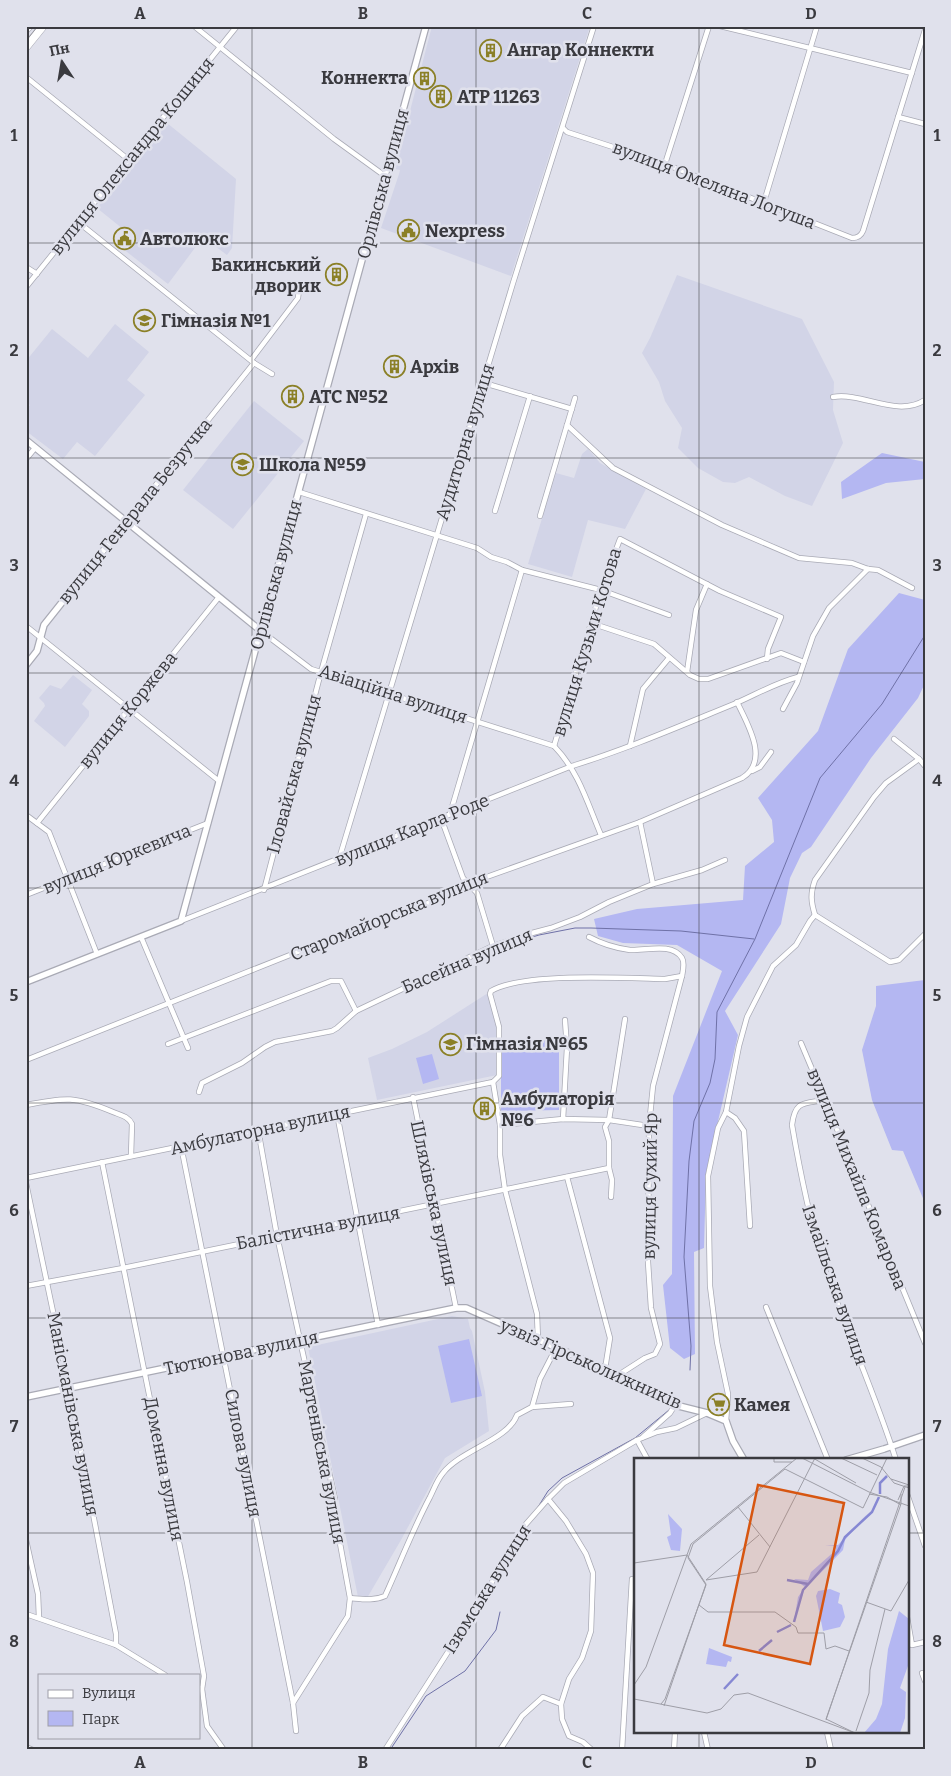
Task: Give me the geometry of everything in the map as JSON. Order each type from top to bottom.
[{"type":"highway","points":[[26,29],[29,26]]},
{"type":"highway","points":[[26,47],[43,26]]},
{"type":"street","points":[[194,26],[334,139],[385,176]]},
{"type":"street","name":"вулиця Олександра Кошиця","points":[[26,287],[237,26]]},
{"type":"street","name":"Орлівська вулиця","points":[[181,921],[426,26]]},
{"type":"street","name":"Аудиторна вулиця","points":[[339,859],[513,283],[594,26]]},
{"type":"street","points":[[665,164],[709,26]]},
{"type":"street","points":[[720,26],[912,73]]},
{"type":"street","points":[[764,202],[817,26]]},
{"type":"street","points":[[925,30],[898,117],[925,124]]},
{"type":"street","points":[[26,77],[129,160]]},
{"type":"street","name":"вулиця Омеляна Логуша","points":[[563,128],[567,132],[665,164],[852,238],[861,235],[863,231],[898,117]]},
{"type":"street","points":[[78,222],[253,362],[272,374]]},
{"type":"street","points":[[26,267],[37,274]]},
{"type":"street","name":"вулиця Генерала Безручка","points":[[26,665],[37,651],[44,625],[253,362],[298,298],[299,290]]},
{"type":"street","points":[[484,383],[572,408]]},
{"type":"street","points":[[833,397],[844,395],[904,408],[925,400]]},
{"type":"street","points":[[495,511],[530,396]]},
{"type":"street","points":[[540,516],[576,398]]},
{"type":"street","points":[[567,425],[613,468],[722,525],[799,558],[852,564],[878,570],[912,588]]},
{"type":"street","name":"Авіаційна вулиця","points":[[26,440],[261,631],[311,669],[554,746],[576,773],[601,835]]},
{"type":"street","points":[[26,458],[35,448]]},
{"type":"street","points":[[299,492],[437,537],[478,548],[491,557],[507,562],[522,570],[600,590],[669,615]]},
{"type":"street","name":"Іловайська вулиця","points":[[264,890],[321,672],[366,514]]},
{"type":"street","name":"вулиця Кузьми Котова","points":[[554,746],[600,590],[620,539],[707,584]]},
{"type":"street","points":[[783,708],[797,683],[813,636],[829,608],[868,569]]},
{"type":"street","points":[[450,814],[476,720],[522,570]]},
{"type":"street","points":[[687,672],[696,610],[707,584],[781,617],[768,649],[767,658]]},
{"type":"street","name":"вулиця Коржева","points":[[37,823],[219,597]]},
{"type":"street","points":[[591,623],[654,644],[669,658],[699,680],[708,679],[781,653],[804,662]]},
{"type":"street","points":[[26,626],[218,782]]},
{"type":"street","points":[[630,746],[643,689],[669,658]]},
{"type":"street","name":"вулиця Карла Роде","points":[[26,982],[264,890],[572,766],[630,746],[785,680],[798,677]]},
{"type":"street","points":[[737,702],[748,725],[756,749],[756,760],[752,771]]},
{"type":"street","points":[[894,739],[925,766]]},
{"type":"street","name":"Старомайорська вулиця","points":[[26,1060],[295,953],[422,906],[468,884],[640,822],[742,778],[760,767],[771,752]]},
{"type":"street","points":[[919,760],[886,782],[815,880],[810,891],[815,915],[890,962],[899,960],[925,934]]},
{"type":"street","points":[[26,815],[49,832],[97,954]]},
{"type":"street","points":[[441,818],[462,878],[476,893],[494,946]]},
{"type":"street","points":[[640,822],[654,884]]},
{"type":"street","name":"вулиця Юркевича","points":[[26,895],[208,823]]},
{"type":"street","name":"Басейна вулиця","points":[[199,1092],[202,1083],[242,1063],[275,1042],[332,1031],[338,1028],[356,1010],[494,946],[532,932],[551,928],[654,884],[702,870],[724,860]]},
{"type":"street","points":[[743,1458],[733,1441],[726,1421],[728,1394],[710,1286],[708,1176],[718,1128],[726,1112],[739,1046],[747,1017],[773,966],[796,945],[815,915]]},
{"type":"street","points":[[141,937],[188,1048]]},
{"type":"street","name":"вулиця Сухий Яр","points":[[589,937],[612,947],[632,950],[664,949],[673,951],[680,955],[683,960],[682,976],[652,1086],[649,1126],[648,1262],[651,1308],[660,1344],[655,1354],[645,1358],[617,1376]]},
{"type":"street","points":[[538,1340],[537,1314],[506,1190],[500,1155],[500,1124],[493,1082],[499,1076],[499,1027],[490,994],[491,991],[499,986],[516,982],[548,979],[665,979],[682,976]]},
{"type":"street","points":[[168,1044],[261,1007],[337,980],[341,981],[356,1010]]},
{"type":"street","points":[[611,1197],[612,1180],[609,1168],[609,1141],[605,1127],[609,1120],[625,1019]]},
{"type":"street","points":[[564,1119],[567,1048],[565,1020]]},
{"type":"street","name":"вулиця Михайла Комарова","points":[[801,1043],[925,1343]]},
{"type":"street","name":"Амбулаторна вулиця","points":[[26,1178],[493,1082]]},
{"type":"street","name":"Шляхівська вулиця","points":[[413,1097],[456,1308]]},
{"type":"street","points":[[26,1105],[71,1099],[89,1102],[127,1118],[132,1124],[131,1156]]},
{"type":"street","name":"Ізмаїльська вулиця","points":[[826,1100],[802,1104],[794,1112],[792,1125],[806,1202],[826,1272],[870,1384],[895,1458]]},
{"type":"street","points":[[726,1112],[736,1118],[744,1131],[750,1226]]},
{"type":"street","points":[[337,1114],[378,1325]]},
{"type":"street","points":[[500,1124],[564,1119],[609,1120],[649,1126]]},
{"type":"street","name":"Мартенівська вулиця","points":[[258,1129],[277,1236],[335,1499],[333,1503],[350,1598],[348,1616],[293,1703]]},
{"type":"street","name":"Силова вулиця","points":[[181,1146],[293,1703],[296,1730]]},
{"type":"street","name":"Доменна вулиця","points":[[102,1162],[189,1591],[204,1676],[201,1688],[207,1726],[224,1750]]},
{"type":"street","name":"Балістична вулиця","points":[[26,1286],[123,1268],[609,1168]]},
{"type":"street","points":[[567,1177],[572,1202],[610,1338],[605,1369]]},
{"type":"street","name":"Манісманівська вулиця","points":[[26,1183],[69,1388],[116,1634],[116,1645]]},
{"type":"street","points":[[766,1307],[827,1458]]},
{"type":"street","name":"узвіз Гірськолижників","points":[[456,1308],[466,1308],[605,1369],[675,1405],[706,1413],[726,1421]]},
{"type":"street","name":"Тютюнова вулиця","points":[[26,1397],[300,1342],[456,1308]]},
{"type":"street","points":[[532,1407],[540,1379],[556,1348]]},
{"type":"street","points":[[350,1598],[368,1600],[385,1596],[422,1512],[442,1474],[456,1459],[504,1432],[514,1422],[517,1415],[532,1407],[571,1404]]},
{"type":"street","name":"Ізюмська вулиця","points":[[640,1439],[670,1413],[675,1405]]},
{"type":"street","name":"Ізюмська вулиця","points":[[385,1750],[489,1588],[505,1556],[526,1524],[548,1499],[564,1483],[640,1439],[657,1432],[676,1428],[706,1413]]},
{"type":"street","points":[[853,1458],[925,1435]]},
{"type":"street","points":[[640,1439],[647,1458]]},
{"type":"street","points":[[908,1497],[925,1546]]},
{"type":"street","points":[[548,1499],[566,1521],[586,1554],[593,1573],[591,1630],[582,1658],[569,1679],[560,1704],[562,1718],[569,1736],[583,1742],[592,1750]]},
{"type":"street","points":[[26,1540],[38,1594],[40,1618]]},
{"type":"street","points":[[622,1750],[634,1579]]},
{"type":"street","points":[[26,1614],[116,1645],[163,1674]]},
{"type":"street","points":[[908,1623],[912,1645],[925,1642]]},
{"type":"street","points":[[922,1673],[925,1681]]},
{"type":"street","points":[[500,1750],[522,1716],[543,1697],[560,1704]]},
{"type":"street","points":[[674,1750],[675,1734]]},
{"type":"street","points":[[704,1734],[708,1750]]},
{"type":"street","points":[[827,1734],[831,1750]]},
{"type":"street","points":[[26,1747],[33,1750]]},
{"type":"shaded area","points":[[432,26],[590,26],[511,276],[381,228],[399,174],[400,170],[395,169]]},
{"type":"shaded area","points":[[167,123],[236,179],[232,248],[227,255],[203,237],[168,284],[113,241],[123,229],[97,208]]},
{"type":"shaded area","points":[[677,275],[802,319],[834,382],[833,410],[843,443],[812,506],[785,496],[749,477],[735,483],[723,482],[698,468],[678,448],[682,428],[665,401],[659,382],[642,353]]},
{"type":"shaded area","points":[[115,324],[149,352],[127,380],[145,395],[95,456],[77,442],[63,459],[26,431],[26,409],[30,405],[26,402],[26,361],[52,329],[88,358]]},
{"type":"shaded area","name":"Школа №59","points":[[254,401],[304,441],[233,529],[183,490]]},
{"type":"shaded area","points":[[588,449],[600,463],[646,489],[625,529],[588,520],[572,577],[528,564],[556,473],[574,478],[582,454]]},
{"type":"shaded area","points":[[73,675],[92,690],[82,704],[89,711],[89,716],[65,747],[34,721],[45,706],[39,698],[50,685],[61,689]]},
{"type":"shaded area","name":"Гімназія №65","points":[[488,993],[498,1028],[497,1075],[377,1100],[368,1058],[427,1032]]},
{"type":"shaded area","points":[[452,1316],[468,1319],[472,1331],[485,1392],[489,1431],[445,1458],[367,1598],[358,1597],[308,1347]]},
{"type":"green space","points":[[882,453],[925,462],[925,479],[886,483],[842,499],[841,482]]},
{"type":"green space","points":[[899,593],[925,600],[925,683],[918,698],[871,758],[811,847],[802,853],[790,878],[781,924],[725,1011],[738,1035],[706,1173],[704,1248],[694,1252],[695,1354],[684,1359],[670,1348],[663,1285],[672,1274],[673,1096],[722,971],[677,945],[623,943],[598,936],[594,919],[637,909],[743,900],[745,866],[774,842],[772,820],[758,798],[818,731],[848,649]]},
{"type":"green space","points":[[925,980],[925,1203],[903,1151],[892,1150],[872,1100],[862,1050],[876,1006],[876,986]]},
{"type":"green space","points":[[559,1039],[559,1110],[501,1111],[501,1042]]},
{"type":"green space","points":[[432,1054],[439,1079],[423,1084],[416,1058]]},
{"type":"green space","points":[[469,1339],[482,1396],[451,1403],[438,1346]]},
{"type":"waterway","points":[[690,1370],[691,1346],[684,1257],[689,1161],[694,1121],[710,1083],[715,1059],[717,1012],[755,939],[820,778],[882,704],[925,635]]},
{"type":"waterway","points":[[519,941],[575,928],[681,931],[754,939]]},
{"type":"waterway","points":[[538,1507],[548,1491],[562,1478],[635,1438],[669,1410]]},
{"type":"waterway","points":[[390,1750],[426,1696],[465,1671],[496,1630],[500,1612]]},
{"type":"tram line","points":[[26,41],[38,26]]},
{"type":"place","name":"Ангар Коннекти","points":[[491,50]]},
{"type":"place","name":"Коннекта","points":[[424,78]]},
{"type":"place","name":"ATP 11263","points":[[441,97]]},
{"type":"place","name":"Nexpress","points":[[409,231]]},
{"type":"place","name":"Автолюкс","points":[[124,239]]},
{"type":"place","name":"Бакинський дворик","points":[[337,275]]},
{"type":"place","name":"Гімназія №1","points":[[145,321]]},
{"type":"place","name":"Архів","points":[[394,367]]},
{"type":"place","name":"АТС №52","points":[[293,397]]},
{"type":"place","name":"Школа №59","points":[[243,465]]},
{"type":"place","name":"Гімназія №65","points":[[450,1044]]},
{"type":"place","name":"Амбулаторія №6","points":[[485,1109]]},
{"type":"place","name":"Камея","points":[[718,1405]]}]
